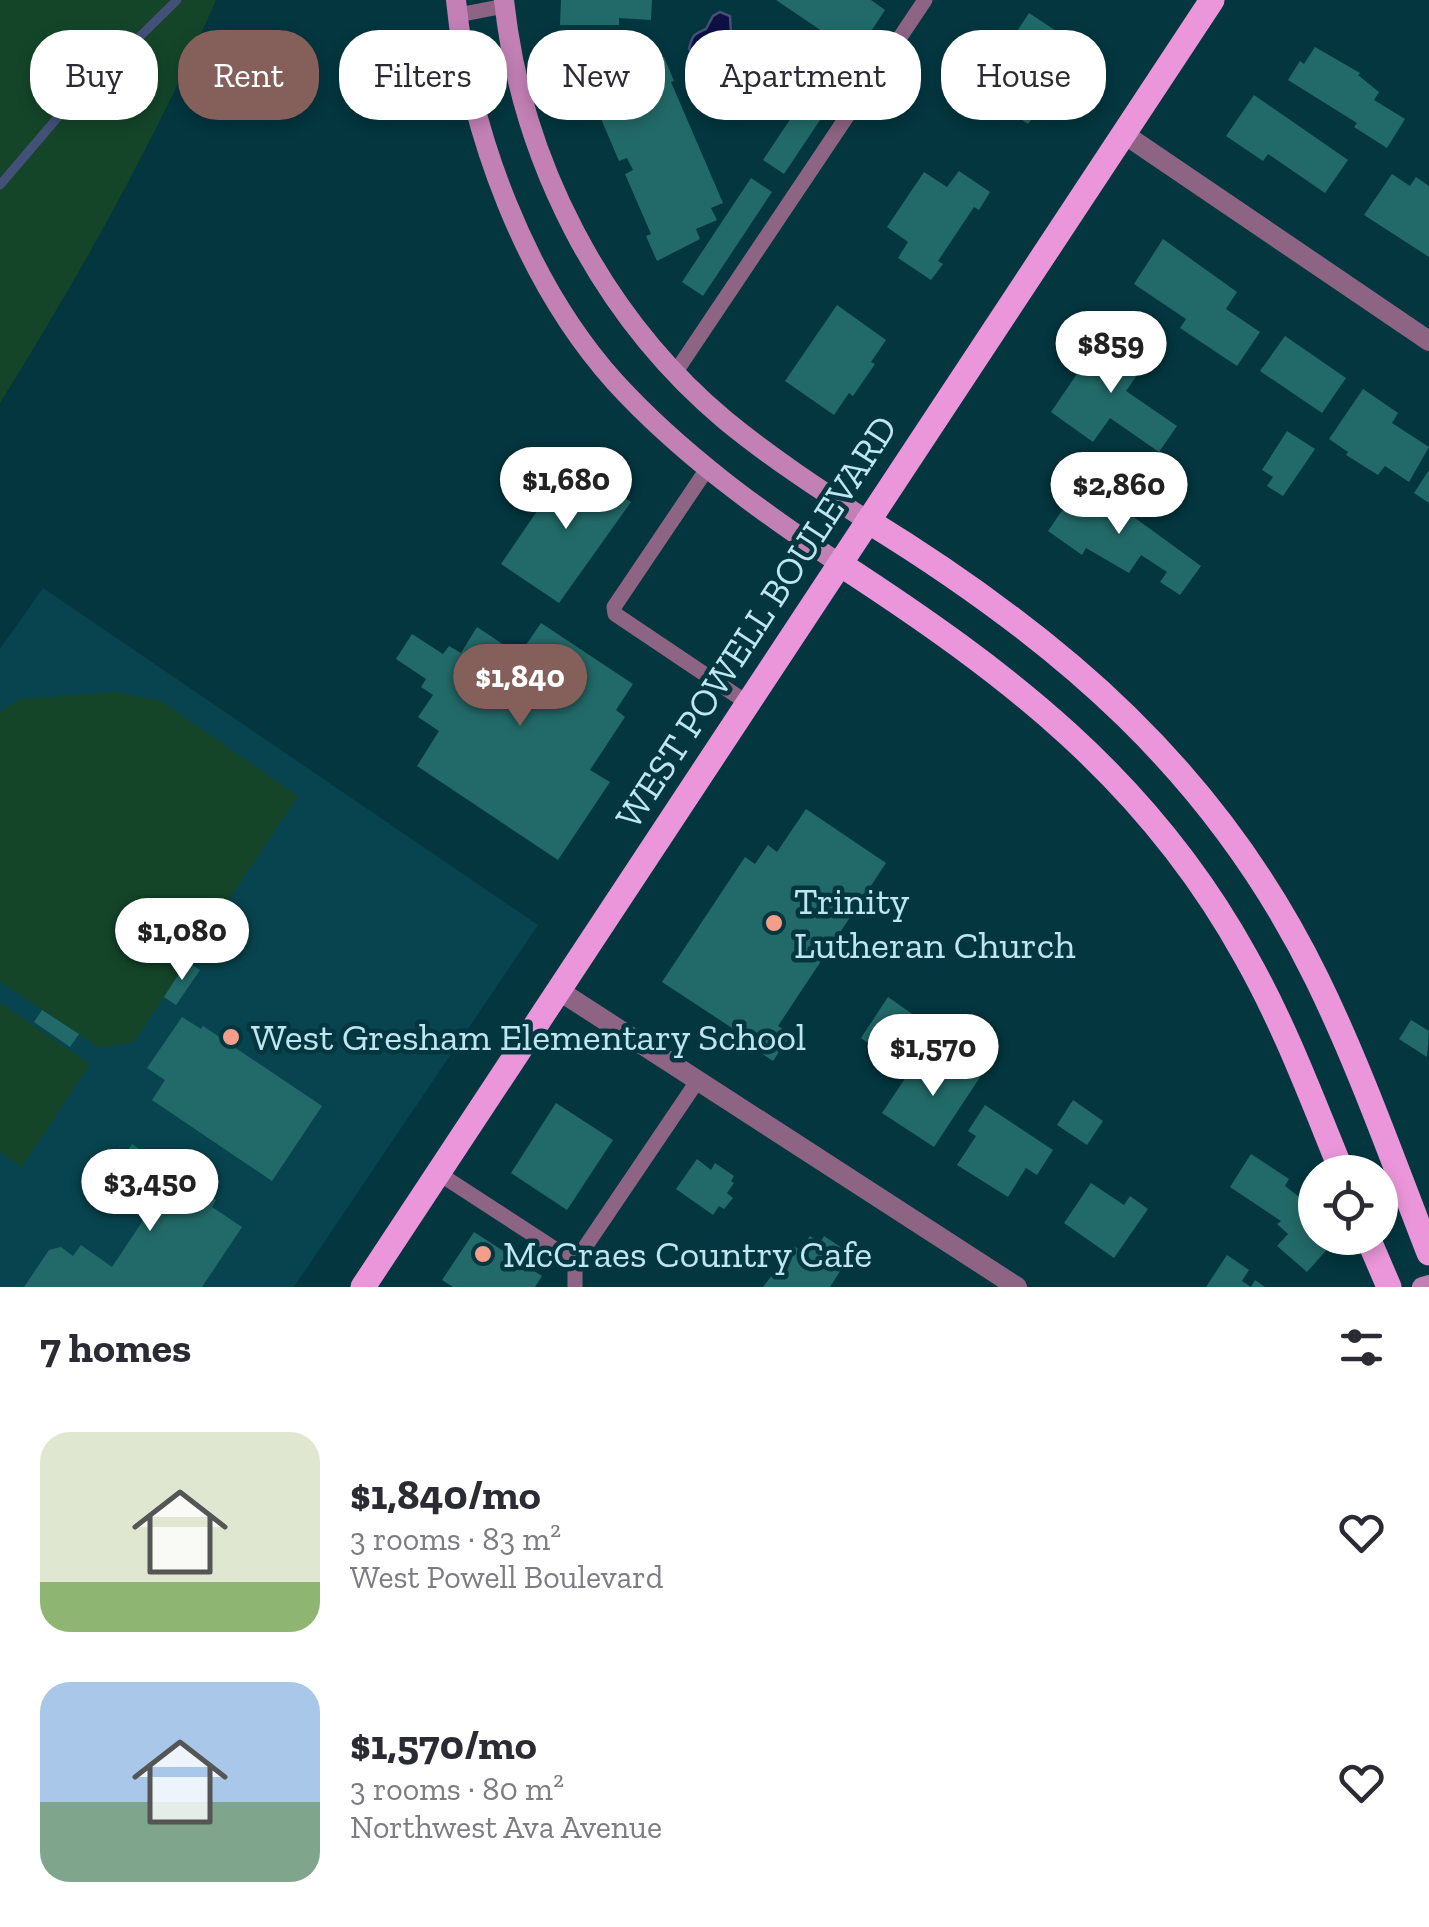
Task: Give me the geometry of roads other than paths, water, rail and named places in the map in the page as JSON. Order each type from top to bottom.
[{"type":"main road","name":"WEST POWELL BOULEVARD","points":[[363,1287],[1212,0]]},
{"type":"main road","points":[[504,3],[519,88],[561,205],[614,296],[676,373],[768,454],[963,582],[1056,650],[1132,719],[1230,836],[1288,923],[1316,977],[1348,1045],[1429,1252]]},
{"type":"main road","points":[[457,8],[473,95],[492,161],[536,265],[556,301],[612,378],[707,470],[996,670],[1071,734],[1132,798],[1192,874],[1245,954],[1287,1039],[1335,1155]]},
{"type":"main road","points":[[1375,1255],[1389,1287]]},
{"type":"street","points":[[1124,134],[1429,341]]},
{"type":"street","points":[[558,990],[1017,1287]]},
{"type":"lane","points":[[676,373],[925,0]]},
{"type":"lane","points":[[457,8],[504,3]]},
{"type":"lane","points":[[707,470],[614,607],[615,614],[748,704]]},
{"type":"lane","points":[[574,1287],[574,1262],[698,1080]]},
{"type":"lane","points":[[438,1172],[574,1262]]},
{"type":"waterway","points":[[0,185],[58,117],[177,0]]},
{"type":"place","name":"Trinity Lutheran Church","points":[[774,923]]},
{"type":"place","name":"West Gresham Elementary School","points":[[231,1037]]},
{"type":"place","name":"McCraes Country Cafe","points":[[483,1254]]}]
